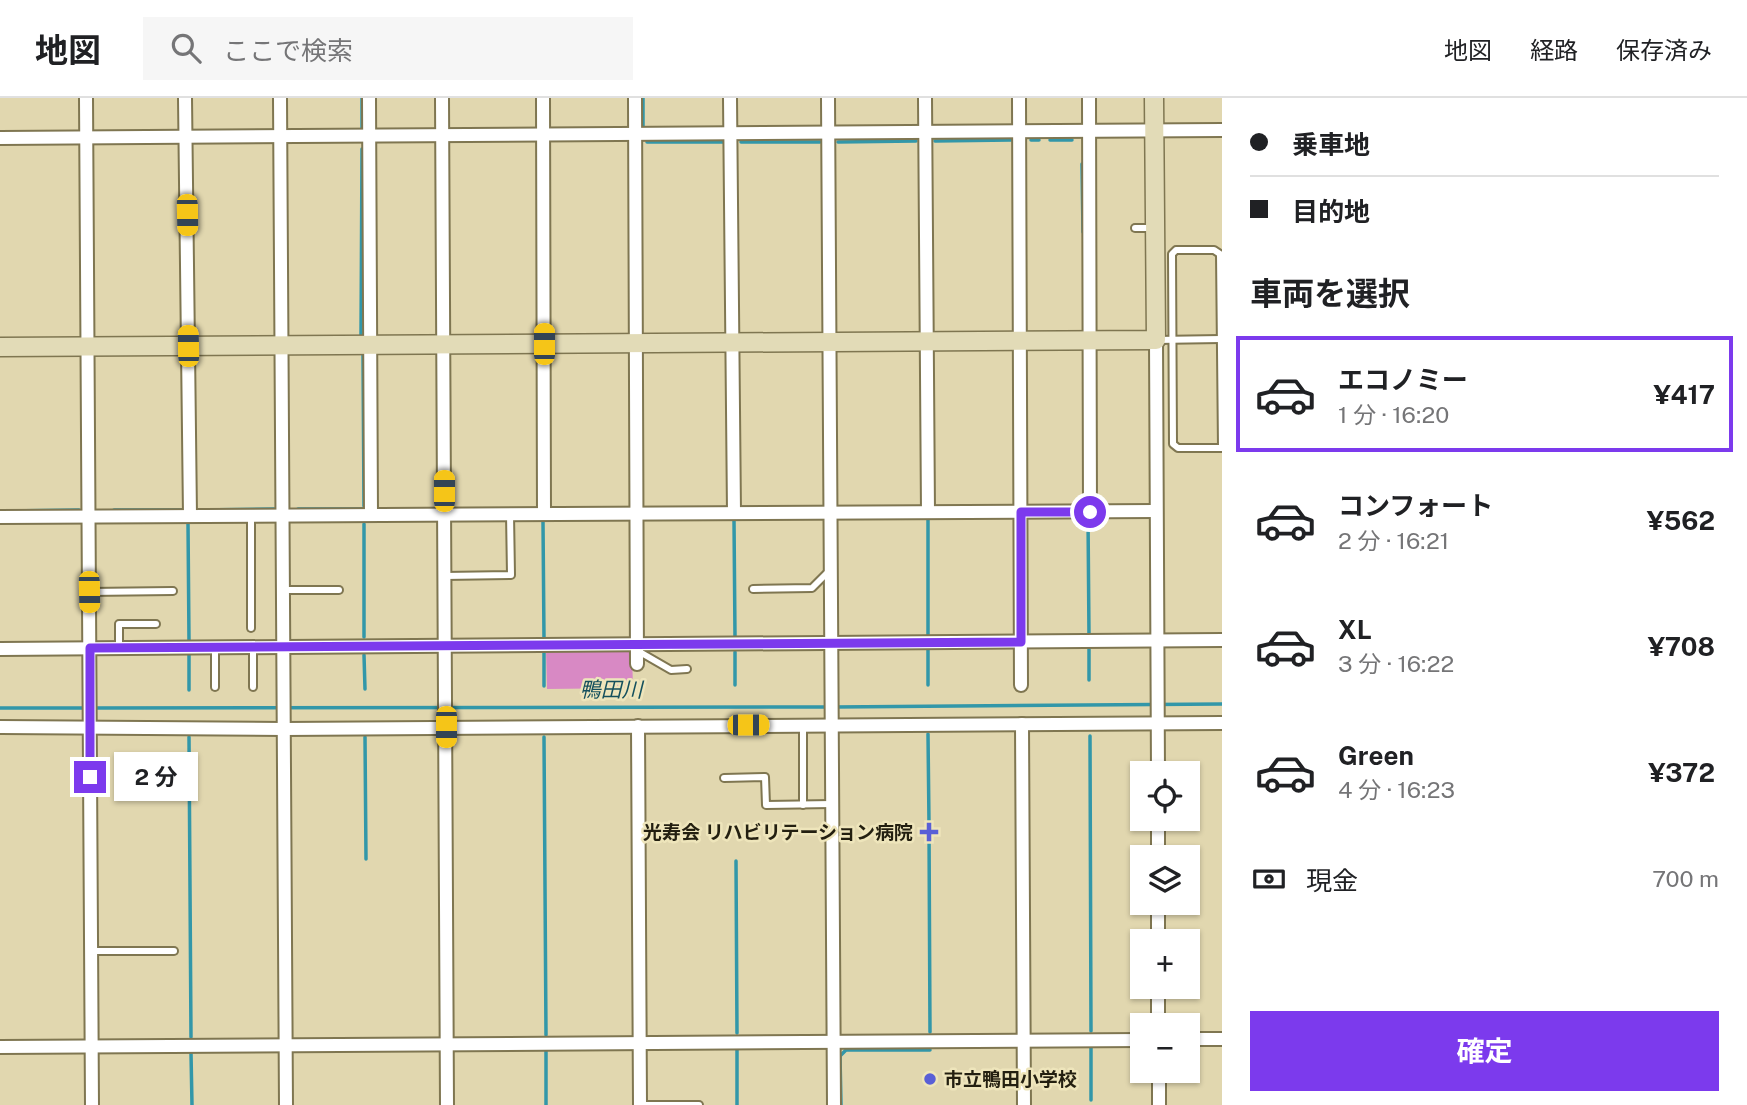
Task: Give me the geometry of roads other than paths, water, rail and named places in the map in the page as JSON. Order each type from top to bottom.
[{"type":"street","points":[[86,98],[92,1105]]},
{"type":"street","points":[[186,98],[190,516]]},
{"type":"street","points":[[280,98],[286,1105]]},
{"type":"street","points":[[369,98],[371,515]]},
{"type":"street","points":[[442,98],[447,1105]]},
{"type":"street","points":[[543,98],[544,514]]},
{"type":"street","points":[[635,98],[637,664]]},
{"type":"street","points":[[730,98],[734,513]]},
{"type":"street","points":[[828,98],[834,1105]]},
{"type":"street","points":[[925,98],[928,512]]},
{"type":"street","points":[[1019,98],[1021,685]]},
{"type":"street","points":[[1088,98],[1090,512]]},
{"type":"street","points":[[1154,98],[1155,228],[1164,340],[1156,511],[1158,761]]},
{"type":"street","points":[[0,138],[1222,130]]},
{"type":"street","points":[[0,347],[1164,340]]},
{"type":"street","points":[[0,517],[1156,511]]},
{"type":"street","points":[[0,649],[637,647],[1222,640]]},
{"type":"street","points":[[0,727],[90,724],[803,725],[832,721],[1022,724],[1158,719],[1222,723]]},
{"type":"street","points":[[1022,724],[1024,1105]]},
{"type":"street","points":[[638,726],[640,1105]]},
{"type":"street","points":[[1200,1040],[1222,1039]]},
{"type":"street","points":[[0,1047],[1130,1040]]},
{"type":"street","points":[[1158,1083],[1159,1105]]},
{"type":"lane","points":[[1135,228],[1155,228]]},
{"type":"lane","points":[[1176,250],[1214,250],[1220,254],[1222,448],[1178,448],[1173,444],[1164,340],[1172,254],[1176,250]]},
{"type":"lane","points":[[1164,340],[1221,339]]},
{"type":"lane","points":[[444,576],[510,575],[510,514]]},
{"type":"lane","points":[[251,516],[251,628]]},
{"type":"lane","points":[[753,589],[812,588],[830,571]]},
{"type":"lane","points":[[284,590],[339,590]]},
{"type":"lane","points":[[89,592],[173,591]]},
{"type":"lane","points":[[119,648],[118,624],[156,624]]},
{"type":"lane","points":[[215,647],[215,687]]},
{"type":"lane","points":[[253,647],[253,687]]},
{"type":"lane","points":[[637,647],[671,670],[687,670]]},
{"type":"lane","points":[[803,725],[803,804]]},
{"type":"lane","points":[[724,778],[765,777],[766,805],[833,804]]},
{"type":"lane","points":[[92,951],[174,951]]},
{"type":"lane","points":[[640,1105],[699,1105]]},
{"type":"waterway","points":[[362,98],[362,128]]},
{"type":"waterway","points":[[643,98],[643,129]]},
{"type":"waterway","points":[[935,141],[1011,140]]},
{"type":"waterway","points":[[1031,140],[1039,140]]},
{"type":"waterway","points":[[1050,140],[1072,140]]},
{"type":"waterway","points":[[838,142],[916,141]]},
{"type":"waterway","points":[[647,142],[723,142]]},
{"type":"waterway","points":[[741,142],[820,142]]},
{"type":"waterway","points":[[361,338],[362,149]]},
{"type":"waterway","points":[[1082,164],[1083,232]]},
{"type":"waterway","points":[[363,353],[364,506]]},
{"type":"waterway","points":[[199,510],[274,509]]},
{"type":"waterway","points":[[298,509],[364,509]]},
{"type":"waterway","points":[[382,509],[438,509]]},
{"type":"waterway","points":[[7,511],[79,510]]},
{"type":"waterway","points":[[114,510],[182,510]]},
{"type":"waterway","points":[[1088,517],[1089,636]]},
{"type":"waterway","points":[[734,520],[735,637]]},
{"type":"waterway","points":[[928,520],[928,636]]},
{"type":"waterway","points":[[543,522],[544,639]]},
{"type":"waterway","points":[[188,523],[189,641]]},
{"type":"waterway","points":[[364,524],[364,637]]},
{"type":"waterway","points":[[1089,649],[1089,680]]},
{"type":"waterway","points":[[928,650],[928,685]]},
{"type":"waterway","points":[[735,652],[735,685]]},
{"type":"waterway","points":[[544,653],[544,686]]},
{"type":"waterway","points":[[189,655],[189,690]]},
{"type":"waterway","points":[[364,655],[365,689]]},
{"type":"waterway","name":"鴨田川","points":[[835,707],[1222,704]]},
{"type":"waterway","name":"鴨田川","points":[[93,708],[827,707]]},
{"type":"waterway","name":"鴨田川","points":[[0,708],[85,708]]},
{"type":"waterway","points":[[928,734],[929,823]]},
{"type":"waterway","points":[[1090,736],[1091,1031]]},
{"type":"waterway","points":[[189,737],[191,1037]]},
{"type":"waterway","points":[[365,737],[366,859]]},
{"type":"waterway","points":[[544,737],[546,1035]]},
{"type":"waterway","points":[[929,829],[930,1032]]},
{"type":"waterway","points":[[736,861],[737,1033]]},
{"type":"waterway","points":[[1091,1047],[1091,1100]]},
{"type":"waterway","points":[[737,1050],[737,1105]]},
{"type":"waterway","points":[[841,1105],[840,1056],[846,1050],[930,1050]]},
{"type":"waterway","points":[[546,1051],[546,1105]]},
{"type":"waterway","points":[[191,1053],[192,1105]]},
{"type":"place","name":"光寿会 リハビリテーション病院","points":[[929,832]]},
{"type":"place","name":"市立鴨田小学校","points":[[930,1079]]}]
